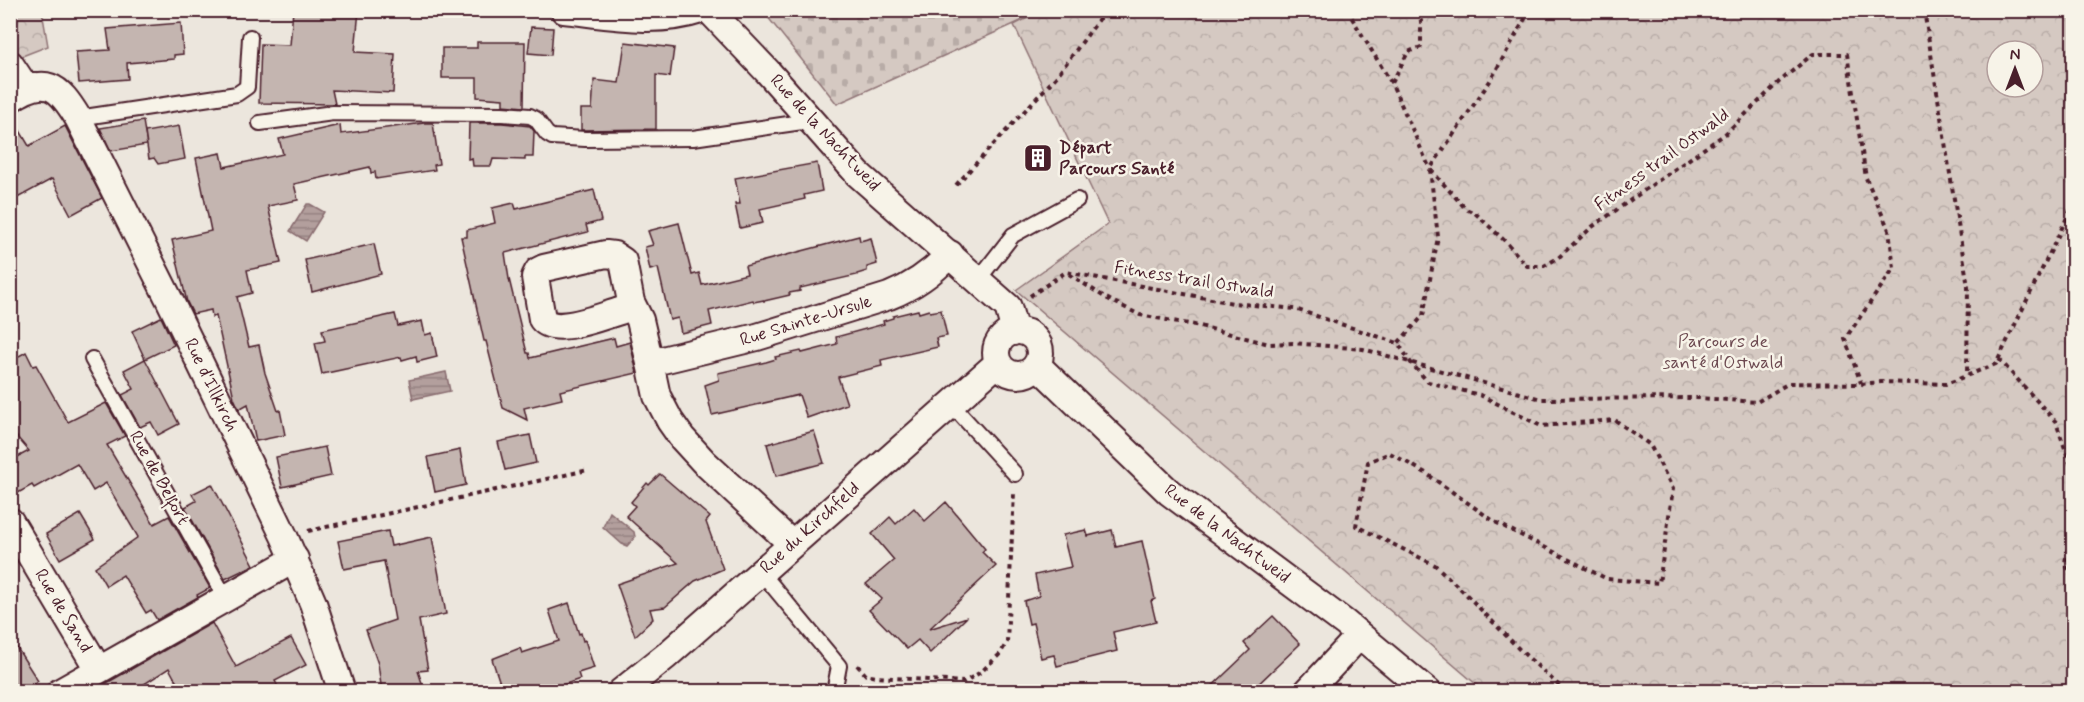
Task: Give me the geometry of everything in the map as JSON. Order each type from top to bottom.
[{"type":"street","points":[[564,10],[643,18],[670,18],[701,10]]},
{"type":"street","name":"Rue de la Nachtweid","points":[[709,10],[768,72],[858,174],[1008,307],[1013,332]]},
{"type":"street","points":[[10,64],[18,94]]},
{"type":"street","name":"Rue d'Illkirch","points":[[18,94],[41,85],[57,90],[69,103],[78,118],[289,547],[313,603],[342,692]]},
{"type":"street","name":"Rue Sainte-Ursule","points":[[650,363],[757,337],[890,296],[922,280],[950,254]]},
{"type":"street","points":[[631,302],[640,320],[657,396],[670,421],[682,438],[792,543]]},
{"type":"street","points":[[1022,331],[1030,334],[1040,348],[1037,366],[1023,375],[1005,372],[999,366],[996,358],[999,341],[1005,335],[1013,332],[1022,331]]},
{"type":"street","name":"Rue du Kirchfeld","points":[[621,692],[666,656],[990,370],[999,366]]},
{"type":"street","name":"Rue de la Nachtweid","points":[[1037,366],[1169,492],[1346,623],[1428,692]]},
{"type":"street","name":"Rue de Sand","points":[[10,521],[98,669]]},
{"type":"street","points":[[60,692],[225,597],[289,547]]},
{"type":"street","points":[[1307,692],[1359,636]]},
{"type":"lane","points":[[78,118],[237,94],[247,87],[250,37]]},
{"type":"lane","points":[[260,123],[333,113],[502,114],[536,119],[552,137],[660,140],[729,134],[810,121]]},
{"type":"lane","points":[[978,280],[1013,235],[1077,200]]},
{"type":"lane","name":"Rue de Belfort","points":[[92,359],[225,597]]},
{"type":"lane","points":[[951,405],[1015,474]]},
{"type":"lane","points":[[761,572],[839,666],[834,692]]},
{"type":"path","points":[[956,185],[1056,77],[1106,10]]},
{"type":"path","points":[[1347,10],[1392,84],[1430,169],[1438,237],[1423,316],[1398,344]]},
{"type":"path","points":[[1392,84],[1408,52],[1421,47],[1421,21],[1418,10]]},
{"type":"path","points":[[1430,169],[1490,81],[1530,10]]},
{"type":"path","points":[[1924,10],[1968,287],[1967,375]]},
{"type":"path","name":"Fitness trail Ostwald","points":[[1430,169],[1466,210],[1476,213],[1527,266],[1544,266],[1558,258],[1592,227],[1725,134],[1779,82],[1813,54],[1847,54],[1866,178],[1889,230],[1894,268],[1845,339],[1861,384]]},
{"type":"path","points":[[2073,203],[1999,359],[2056,422],[2073,475]]},
{"type":"path","points":[[1030,296],[1066,272]]},
{"type":"path","name":"Fitness trail Ostwald","points":[[1066,272],[1106,298],[1140,315],[1200,326],[1269,344],[1363,349],[1541,399],[1699,398],[1757,402],[1789,383],[1946,384],[1996,364],[1999,359]]},
{"type":"path","name":"Fitness trail Ostwald","points":[[1066,272],[1233,303],[1295,309],[1398,344],[1428,382],[1480,395],[1541,426],[1615,420],[1650,445],[1672,489],[1659,583],[1607,579],[1495,522],[1424,472],[1390,453],[1368,462],[1356,526],[1435,565],[1519,649],[1566,692]]},
{"type":"path","points":[[289,547],[588,470]]},
{"type":"path","points":[[839,666],[858,665],[866,675],[876,677],[964,682],[981,672],[1000,654],[1007,642],[1015,474]]},
{"type":"path","points":[[2073,522],[2065,562],[2073,583]]},
{"type":"green space","name":"Parcours de santé d'Ostwald","points":[[1043,10],[2073,11],[2073,691],[1484,691],[1016,290],[1108,224],[1014,25]]},
{"type":"green space","points":[[10,11],[42,11],[48,46],[17,58],[11,50]]},
{"type":"green space","points":[[763,11],[1043,11],[837,104]]},
{"type":"shaded area","points":[[307,204],[324,212],[306,241],[290,231]]},
{"type":"shaded area","points":[[446,372],[450,391],[413,399],[409,380]]},
{"type":"shaded area","points":[[610,512],[634,532],[635,537],[627,546],[603,527]]},
{"type":"building","points":[[293,10],[359,10],[355,52],[395,54],[393,93],[332,90],[335,104],[259,103],[261,44],[290,45]]},
{"type":"building","points":[[181,23],[183,54],[174,55],[174,59],[127,63],[128,79],[79,83],[76,52],[110,50],[107,29]]},
{"type":"building","points":[[531,27],[553,28],[551,55],[528,53]]},
{"type":"building","points":[[477,42],[525,42],[524,107],[503,105],[503,99],[477,97],[477,78],[442,78],[442,48],[477,48]]},
{"type":"building","points":[[625,42],[674,48],[670,77],[656,75],[656,129],[581,130],[581,109],[592,109],[594,80],[619,83]]},
{"type":"building","points":[[10,114],[29,146],[65,126],[102,198],[71,215],[52,179],[10,202]]},
{"type":"building","points":[[143,121],[147,145],[111,151],[100,128]]},
{"type":"building","points":[[433,123],[439,164],[434,165],[435,170],[376,179],[375,172],[371,173],[370,167],[294,184],[298,200],[268,206],[281,263],[247,270],[252,293],[237,297],[249,347],[259,345],[265,373],[278,411],[280,410],[285,435],[256,441],[248,404],[239,409],[234,398],[216,316],[212,317],[211,310],[193,314],[187,302],[172,240],[211,231],[196,158],[221,153],[224,167],[283,154],[279,139],[340,125],[341,134]]},
{"type":"building","points":[[469,123],[530,126],[534,131],[533,157],[525,157],[525,160],[493,159],[491,166],[473,166],[472,158],[468,159]]},
{"type":"building","points":[[179,126],[185,159],[158,164],[154,158],[149,159],[145,132]]},
{"type":"building","points":[[817,163],[822,191],[804,195],[805,199],[760,209],[763,223],[740,228],[735,204],[740,204],[735,178]]},
{"type":"building","points":[[594,190],[601,221],[586,225],[588,232],[505,253],[509,279],[530,358],[614,338],[616,346],[630,342],[637,373],[560,391],[562,399],[524,408],[527,420],[503,408],[486,341],[484,341],[461,237],[467,237],[467,230],[495,223],[492,208],[514,203],[516,209]]},
{"type":"building","points":[[679,223],[692,275],[699,273],[702,285],[747,274],[745,266],[859,236],[860,241],[871,238],[877,264],[867,267],[867,271],[857,275],[800,288],[800,291],[789,293],[790,295],[764,301],[754,302],[753,300],[709,311],[712,325],[681,333],[678,318],[670,320],[658,268],[650,270],[645,247],[653,245],[648,231]]},
{"type":"building","points":[[374,244],[381,274],[312,292],[305,260]]},
{"type":"building","points":[[918,310],[919,313],[941,310],[947,336],[936,338],[938,347],[881,360],[882,366],[838,377],[847,404],[807,418],[799,395],[712,415],[705,385],[719,380],[718,373],[766,362],[776,359],[775,357],[837,344],[836,337],[884,324],[883,321],[893,316]]},
{"type":"building","points":[[395,314],[398,326],[422,321],[425,335],[432,333],[437,357],[417,362],[416,356],[402,360],[401,357],[322,374],[315,343],[325,341],[322,330]]},
{"type":"building","points":[[161,317],[174,345],[145,359],[132,331]]},
{"type":"building","points":[[26,352],[33,366],[36,365],[68,422],[106,403],[125,436],[107,445],[154,524],[169,516],[210,588],[197,595],[198,597],[157,620],[151,610],[146,613],[123,575],[106,586],[95,567],[138,537],[106,483],[93,491],[77,464],[34,488],[32,485],[18,493],[10,481],[10,461],[29,451],[10,429],[10,361]]},
{"type":"building","points":[[145,359],[179,424],[158,435],[151,422],[140,427],[122,395],[134,389],[124,370]]},
{"type":"building","points":[[814,431],[824,463],[776,476],[767,444]]},
{"type":"building","points":[[530,435],[536,463],[505,470],[498,442]]},
{"type":"building","points":[[325,447],[331,476],[282,487],[276,457]]},
{"type":"building","points":[[460,450],[466,485],[435,492],[428,457]]},
{"type":"building","points":[[660,474],[710,517],[706,522],[723,569],[695,581],[665,607],[650,609],[653,619],[635,636],[617,584],[678,563],[626,516],[635,506],[631,502],[647,483],[649,485]]},
{"type":"building","points":[[212,484],[254,565],[225,579],[185,507],[196,501],[192,494]]},
{"type":"building","points":[[946,502],[985,549],[982,552],[996,566],[929,629],[967,617],[930,653],[918,640],[907,649],[869,610],[882,599],[866,584],[894,560],[872,534],[890,517],[896,524],[914,508],[925,521]]},
{"type":"building","points":[[80,514],[95,539],[60,559],[46,534]]},
{"type":"building","points":[[1086,530],[1088,536],[1112,530],[1116,547],[1142,541],[1155,599],[1151,601],[1156,622],[1113,632],[1117,651],[1057,666],[1054,655],[1041,658],[1033,623],[1029,624],[1024,601],[1039,596],[1035,575],[1071,567],[1063,535]]},
{"type":"building","points":[[388,531],[391,546],[432,537],[446,614],[419,620],[428,670],[418,671],[425,692],[382,692],[378,664],[366,630],[395,620],[384,561],[344,569],[338,541]]},
{"type":"building","points":[[569,603],[594,668],[578,673],[580,679],[543,692],[503,692],[492,659],[520,648],[522,653],[559,641],[549,610]]},
{"type":"building","points":[[1273,616],[1300,644],[1250,692],[1206,692],[1250,650],[1244,643]]},
{"type":"building","points":[[212,623],[236,667],[291,638],[306,665],[275,681],[281,692],[182,692],[169,668],[132,692],[91,692]]},
{"type":"building","points":[[10,637],[38,681],[22,692],[17,692],[10,680]]},
{"type":"place","name":"Départ Parcours Santé","points":[[1038,158]]}]
